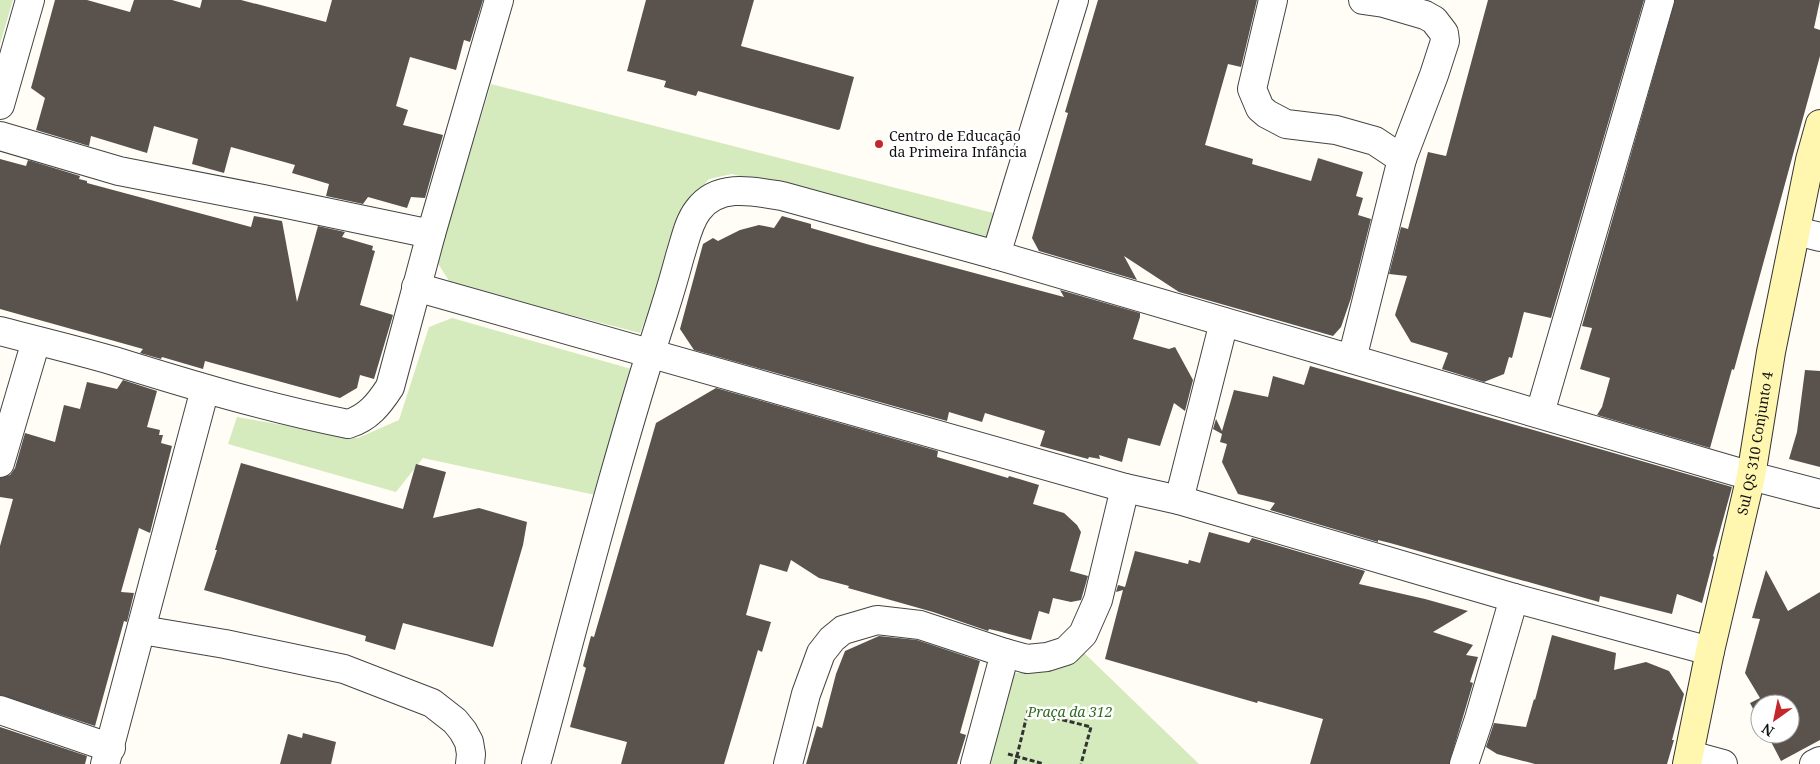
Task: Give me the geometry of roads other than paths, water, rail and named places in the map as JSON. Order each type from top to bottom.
[{"type":"street","points":[[0,105],[30,0]]},
{"type":"street","points":[[0,331],[112,360],[205,390],[291,413],[348,424],[357,422],[378,404],[390,387],[416,287],[499,0]]},
{"type":"street","points":[[996,255],[1074,0]]},
{"type":"street","points":[[1273,0],[1252,88],[1260,108],[1286,124],[1336,130],[1375,141],[1402,159]]},
{"type":"street","points":[[1352,359],[1402,159],[1445,41],[1444,34],[1434,20],[1425,15],[1384,3],[1363,0]]},
{"type":"street","points":[[1540,414],[1660,0]]},
{"type":"street","name":"Sul QS 310 Conjunto 4","points":[[1689,759],[1710,651],[1751,476],[1772,352],[1808,234],[1810,160],[1820,124]]},
{"type":"street","points":[[0,136],[119,171],[431,234]]},
{"type":"street","points":[[536,764],[600,526],[688,231],[698,210],[713,196],[732,192],[747,190],[782,196],[996,255],[1751,476],[1820,494]]},
{"type":"street","points":[[416,287],[1125,488],[1179,500],[1514,598],[1710,651]]},
{"type":"street","points":[[1179,500],[1224,322]]},
{"type":"street","points":[[0,463],[36,340]]},
{"type":"street","points":[[0,710],[108,756],[205,390]]},
{"type":"street","points":[[788,764],[806,694],[821,653],[832,639],[843,630],[877,620],[920,625],[1005,653],[1027,658],[1059,654],[1066,651],[1083,634],[1098,600],[1125,488]]},
{"type":"street","points":[[1464,764],[1514,598]]},
{"type":"street","points":[[142,630],[225,644],[344,669],[432,703],[455,721],[463,731],[469,742],[470,764]]},
{"type":"street","points":[[974,764],[1005,653]]},
{"type":"street","points":[[1689,759],[1723,764]]},
{"type":"street","points":[[1814,764],[1820,761]]},
{"type":"place","name":"Centro de Educação da Primeira Infância","points":[[879,144]]},
{"type":"park label","name":"Praça da 312","points":[[1070,712]]}]
